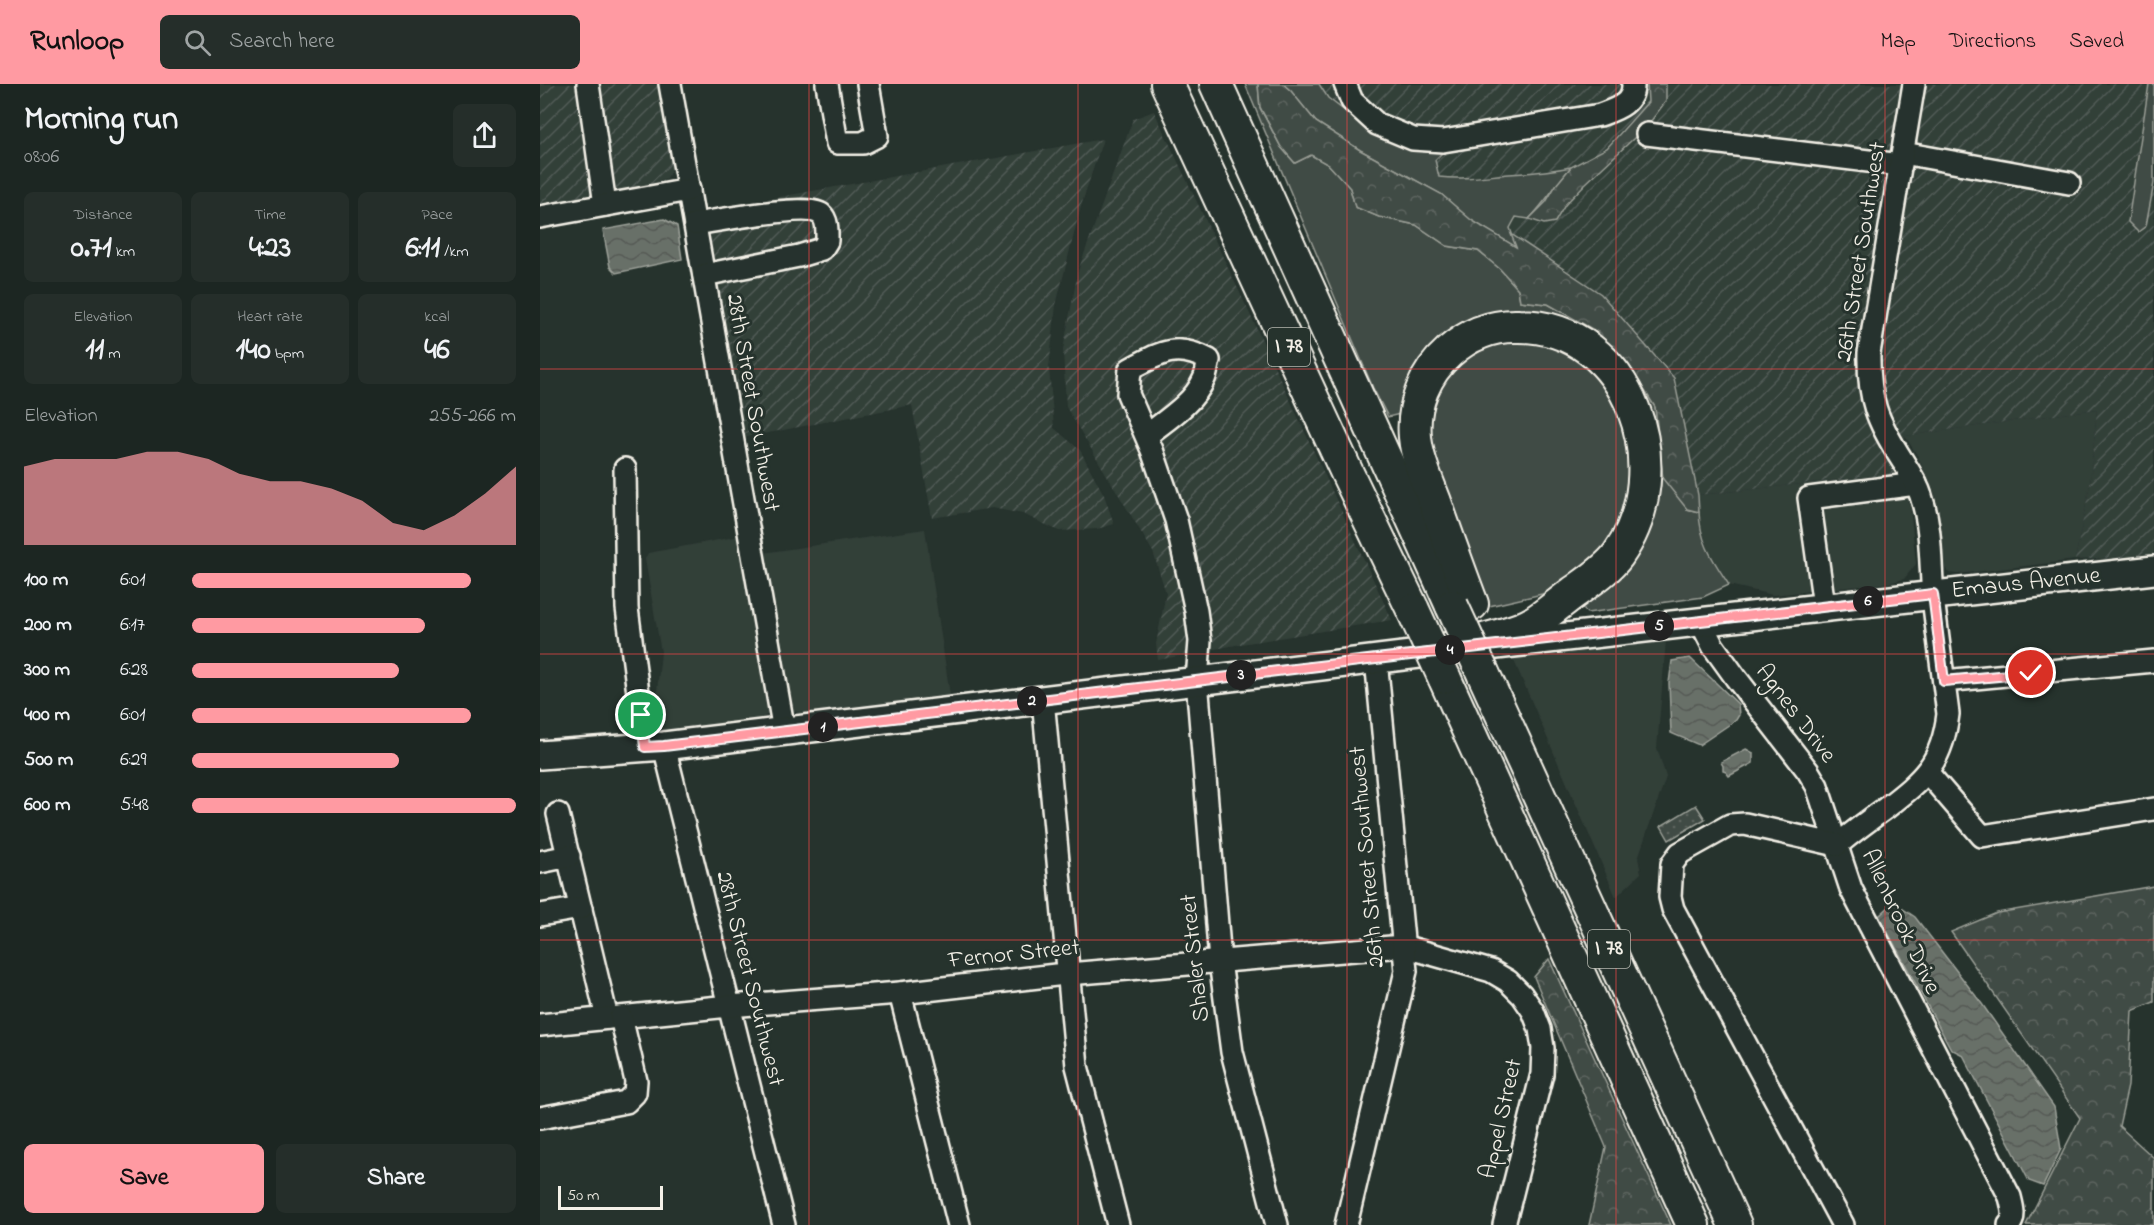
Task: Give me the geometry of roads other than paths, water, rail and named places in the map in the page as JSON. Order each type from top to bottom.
[{"type":"highway","name":"I 78","points":[[1167,84],[1348,475],[1441,664],[1694,1225]]},
{"type":"highway","name":"I 78","points":[[1219,90],[1462,605],[1735,1225]]},
{"type":"highway","points":[[1441,664],[1527,627],[1596,575],[1617,556],[1638,513],[1644,487],[1645,460],[1640,429],[1629,398],[1615,375],[1596,355],[1568,336],[1548,329],[1527,326],[1490,328],[1457,344],[1432,370],[1422,389],[1417,406],[1415,432],[1418,457],[1462,605]]},
{"type":"highway","points":[[1491,672],[1747,1225]]},
{"type":"main road","name":"Emaus Avenue","points":[[540,755],[655,746],[1376,659],[1441,664],[1700,621],[2154,570]]},
{"type":"street","points":[[588,84],[605,205]]},
{"type":"street","name":"28th Street Southwest","points":[[670,84],[784,731]]},
{"type":"street","points":[[827,84],[837,143],[863,143],[877,136],[868,84]]},
{"type":"street","points":[[1345,84],[1352,101],[1377,124],[1413,139],[1443,141],[1600,115],[1624,106],[1634,92],[1633,84]]},
{"type":"street","name":"26th Street Southwest","points":[[1914,84],[1869,353],[1868,378],[1872,402],[1879,418],[1921,494],[1931,549],[1933,594]]},
{"type":"street","points":[[1647,134],[1902,159],[2069,183]]},
{"type":"street","points":[[540,217],[689,190]]},
{"type":"street","points":[[695,224],[805,210],[815,211],[826,221],[827,241],[822,249],[799,256],[704,275]]},
{"type":"street","name":"Shaler Street","points":[[1146,436],[1176,520],[1196,611],[1200,641],[1197,680],[1220,961],[1232,1052],[1277,1225]]},
{"type":"street","name":"28th Street Southwest","points":[[625,469],[627,608],[655,746],[729,1006],[784,1225]]},
{"type":"street","points":[[1824,606],[1809,498],[1916,484]]},
{"type":"street","name":"Allenbrook Drive","points":[[1933,594],[1948,714],[1940,750],[1927,772],[1915,785],[1837,845],[1851,889],[2010,1197],[2013,1208],[2012,1222],[2009,1225]]},
{"type":"street","name":"Agnes Drive","points":[[1700,621],[1713,646],[1736,678],[1808,771],[1817,786],[1837,845]]},
{"type":"street","name":"26th Street Southwest","points":[[1346,1225],[1406,971],[1376,659]]},
{"type":"street","points":[[1944,681],[2154,661]]},
{"type":"street","points":[[1043,699],[1077,1066],[1118,1225]]},
{"type":"street","points":[[1927,772],[1982,836],[2154,809]]},
{"type":"street","points":[[540,1118],[626,1102],[635,1093],[636,1081],[614,1018],[581,908],[558,814]]},
{"type":"street","points":[[1837,845],[1745,824],[1730,825],[1680,853],[1672,864],[1670,897],[1673,909],[1842,1225]]},
{"type":"street","points":[[540,862],[569,856]]},
{"type":"street","points":[[540,915],[581,908]]},
{"type":"street","name":"Fernor Street","points":[[540,1025],[729,1006],[900,993],[1070,974],[1403,946],[1491,971]]},
{"type":"street","name":"Appel Street","points":[[1491,971],[1515,988],[1533,1011],[1540,1029],[1543,1048],[1542,1074],[1504,1225]]},
{"type":"street","points":[[900,993],[960,1225]]},
{"type":"water","points":[[664,219],[677,226],[682,259],[616,273],[610,267],[603,230]]},
{"type":"water","points":[[1690,658],[1738,704],[1739,715],[1736,720],[1699,745],[1671,733],[1669,683],[1672,661]]},
{"type":"water","points":[[1746,749],[1753,753],[1753,763],[1729,776],[1723,771],[1721,762]]},
{"type":"water","points":[[1891,905],[1900,907],[1915,917],[1982,1004],[2054,1107],[2061,1149],[2043,1186],[2029,1181],[1963,1055],[1951,1049],[1879,916]]}]
